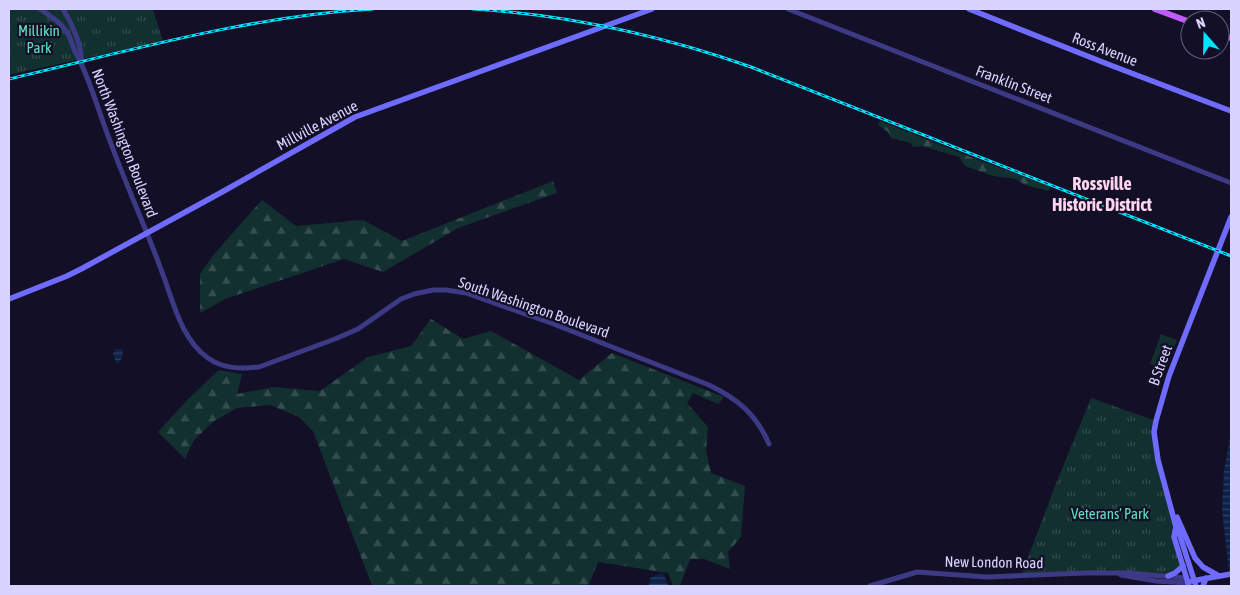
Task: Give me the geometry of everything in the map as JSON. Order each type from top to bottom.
[{"type":"main road","name":"Millville Avenue","points":[[9,299],[67,276],[355,117],[652,9]]},
{"type":"main road","name":"Ross Avenue","points":[[969,9],[1231,111]]},
{"type":"main road","points":[[1155,9],[1180,18]]},
{"type":"main road","name":"B Street","points":[[1196,586],[1176,527],[1158,460],[1154,432],[1172,369],[1231,217]]},
{"type":"main road","points":[[1172,508],[1190,552],[1200,564],[1219,576]]},
{"type":"main road","name":"B Street","points":[[1176,527],[1174,538],[1188,582]]},
{"type":"main road","points":[[1168,576],[1183,566]]},
{"type":"main road","points":[[1188,582],[1194,579],[1231,574]]},
{"type":"main road","points":[[1203,586],[1206,578]]},
{"type":"street","name":"North Washington Boulevard","points":[[40,9],[56,20],[65,30],[81,62],[146,233]]},
{"type":"street","name":"North Washington Boulevard","points":[[63,9],[75,34],[82,55],[81,62]]},
{"type":"street","name":"Franklin Street","points":[[788,9],[1231,183]]},
{"type":"street","name":"South Washington Boulevard","points":[[146,233],[184,330],[199,350],[207,358],[218,364],[231,368],[246,368],[272,363],[358,329],[401,299],[433,290],[457,291],[551,323],[709,385],[745,408],[758,423],[769,444]]},
{"type":"street","name":"New London Road","points":[[870,586],[917,572],[988,577],[1128,573],[1168,576],[1188,582]]},
{"type":"street","name":"New London Road","points":[[1121,574],[1128,577],[1156,581],[1188,582]]},
{"type":"green space","name":"Millikin Park","points":[[9,9],[153,9],[163,41],[9,75]]},
{"type":"green space","points":[[880,121],[1050,186],[1049,191],[1025,185],[1016,179],[993,176],[965,166],[959,157],[922,146],[913,147],[911,143],[891,138],[888,132],[878,125]]},
{"type":"green space","points":[[553,181],[557,193],[458,228],[383,272],[344,259],[225,299],[200,313],[200,274],[215,253],[262,200],[296,226],[363,220],[402,241]]},
{"type":"green space","points":[[431,319],[463,339],[491,331],[579,380],[612,353],[724,397],[718,404],[693,393],[687,403],[708,427],[706,450],[711,473],[745,486],[741,537],[728,552],[730,569],[704,559],[690,559],[680,586],[673,586],[668,573],[598,562],[588,586],[372,586],[313,431],[299,417],[270,405],[237,408],[214,421],[194,440],[185,459],[158,432],[189,398],[219,370],[242,374],[237,394],[273,387],[320,391],[368,357],[411,346]]},
{"type":"green space","points":[[1161,334],[1177,340],[1166,369],[1150,364]]},
{"type":"green space","name":"Veterans’ Park","points":[[1091,398],[1156,421],[1154,432],[1183,566],[1173,574],[1128,573],[1021,576]]},
{"type":"water","points":[[115,349],[123,349],[122,358],[117,364],[113,355]]},
{"type":"water","points":[[1231,432],[1231,586],[1222,512],[1224,471]]},
{"type":"water","points":[[662,573],[668,586],[649,586],[650,578]]},
{"type":"railway","points":[[9,79],[144,46],[235,27],[281,19],[373,9]]},
{"type":"railway","points":[[473,9],[544,16],[614,28],[683,45],[751,67],[1231,256]]},
{"type":"district","name":"Rossville Historic District","points":[[1102,193]]}]
